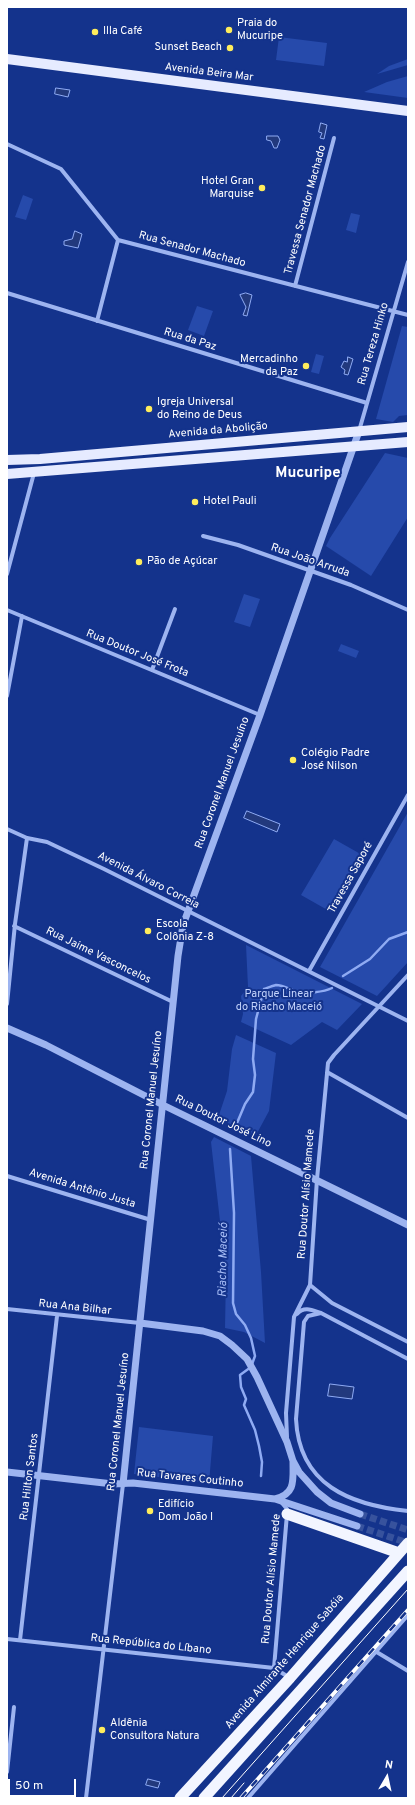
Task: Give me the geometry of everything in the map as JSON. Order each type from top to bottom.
[{"type":"highway","points":[[287,1514],[399,1553]]},
{"type":"highway","name":"Avenida Almirante Henrique Sabóia","points":[[180,1798],[290,1678],[408,1543]]},
{"type":"highway","points":[[204,1798],[408,1570]]},
{"type":"main road","name":"Avenida Beira Mar","points":[[7,59],[408,111]]},
{"type":"main road","name":"Avenida da Abolição","points":[[7,460],[40,459],[408,427]]},
{"type":"main road","points":[[7,474],[408,442]]},
{"type":"main road","points":[[216,443],[217,457]]},
{"type":"main road","points":[[34,473],[40,459]]},
{"type":"street","name":"Travessa Senador Machado","points":[[294,286],[334,138]]},
{"type":"street","points":[[7,144],[62,168],[118,240],[97,321]]},
{"type":"street","name":"Rua Senador Machado","points":[[118,240],[408,315]]},
{"type":"street","name":"Rua Tereza Hinko","points":[[359,431],[392,312],[408,262]]},
{"type":"street","name":"Rua da Paz","points":[[7,294],[367,403]]},
{"type":"street","name":"Rua Coronel Manuel Jesuíno","points":[[86,1798],[123,1484],[173,1002],[183,926],[260,715],[359,431]]},
{"type":"street","points":[[7,574],[34,473]]},
{"type":"street","name":"Rua João Arruda","points":[[202,536],[238,545],[351,585],[408,610]]},
{"type":"street","points":[[152,670],[174,609]]},
{"type":"street","name":"Rua Doutor José Frota","points":[[7,610],[260,715]]},
{"type":"street","points":[[7,696],[22,616]]},
{"type":"street","name":"Travessa Saporé","points":[[309,970],[408,795]]},
{"type":"street","name":"Avenida Álvaro Correia","points":[[7,829],[27,838],[46,842],[90,862],[309,970],[408,1021]]},
{"type":"street","points":[[7,1004],[14,926],[27,838]]},
{"type":"street","name":"Rua Jaime Vasconcelos","points":[[14,926],[173,1002]]},
{"type":"street","name":"Rua Doutor Alísio Mamede","points":[[287,1442],[286,1413],[294,1317],[310,1285],[317,1179],[328,1063],[408,976]]},
{"type":"street","name":"Rua Doutor José Lino","points":[[7,1028],[46,1045],[163,1105],[317,1179],[408,1225]]},
{"type":"street","points":[[327,1072],[408,1118]]},
{"type":"street","name":"Avenida Antônio Justa","points":[[7,1176],[151,1220]]},
{"type":"street","points":[[310,1285],[332,1303],[408,1342]]},
{"type":"street","name":"Rua Ana Bilhar","points":[[7,1309],[57,1316],[140,1324]]},
{"type":"street","points":[[294,1317],[304,1309],[320,1313],[408,1359]]},
{"type":"street","points":[[320,1313],[308,1316],[304,1322],[296,1419],[299,1443],[306,1459],[315,1472],[338,1493],[373,1506],[408,1511]]},
{"type":"street","name":"Rua Hilton Santos","points":[[20,1640],[57,1316]]},
{"type":"street","points":[[140,1324],[213,1333],[232,1345],[247,1359],[287,1442],[293,1460],[317,1492],[331,1503],[360,1514]]},
{"type":"street","points":[[275,1499],[288,1494],[292,1488],[293,1460]]},
{"type":"street","name":"Rua Tavares Coutinho","points":[[7,1472],[113,1484],[133,1483],[275,1499],[356,1526]]},
{"type":"street","name":"Rua Doutor Alísio Mamede","points":[[274,1668],[287,1514],[286,1505],[275,1499]]},
{"type":"street","points":[[248,1798],[408,1615]]},
{"type":"street","name":"Rua República do Líbano","points":[[7,1639],[274,1668],[290,1678]]},
{"type":"street","points":[[375,1651],[408,1671]]},
{"type":"street","points":[[7,1772],[14,1707]]},
{"type":"green space","points":[[279,37],[327,43],[324,66],[276,60]]},
{"type":"green space","points":[[408,59],[408,65],[377,74],[389,66]]},
{"type":"green space","points":[[408,76],[408,98],[364,92],[387,82]]},
{"type":"green space","points":[[23,195],[33,199],[26,220],[15,217]]},
{"type":"green space","points":[[351,213],[360,215],[356,233],[346,230]]},
{"type":"green space","points":[[197,306],[213,311],[204,336],[188,330]]},
{"type":"green space","points":[[402,326],[408,327],[408,415],[399,416],[393,422],[376,419]]},
{"type":"green space","points":[[316,354],[324,356],[319,374],[311,372]]},
{"type":"green space","points":[[385,453],[408,458],[408,517],[371,576],[326,546]]},
{"type":"green space","points":[[244,594],[260,599],[250,627],[234,622]]},
{"type":"green space","points":[[341,644],[359,651],[356,658],[338,651]]},
{"type":"green space","name":"Parque Linear do Riacho Maceió","points":[[408,812],[408,962],[377,996],[320,967]]},
{"type":"green space","points":[[334,839],[364,856],[331,912],[301,895]]},
{"type":"green space","name":"Parque Linear do Riacho Maceió","points":[[246,945],[362,1004],[337,1030],[322,1022],[291,1045],[241,1022],[243,1014],[241,996],[248,987]]},
{"type":"green space","name":"Parque Linear do Riacho Maceió","points":[[236,1035],[276,1053],[269,1111],[255,1137],[218,1118],[227,1091],[232,1049]]},
{"type":"green space","points":[[214,1137],[251,1156],[261,1272],[265,1343],[244,1332],[225,1328],[226,1274],[211,1142]]},
{"type":"green space","points":[[139,1427],[213,1436],[209,1483],[134,1474]]},
{"type":"shaded area","points":[[56,88],[70,90],[68,97],[55,94]]},
{"type":"shaded area","points":[[321,123],[327,125],[324,139],[320,138],[322,133],[319,132]]},
{"type":"shaded area","points":[[267,136],[278,136],[280,140],[277,148],[274,148],[271,141],[267,140]]},
{"type":"shaded area","points":[[75,231],[82,234],[78,248],[64,245],[64,241],[72,239]]},
{"type":"shaded area","points":[[246,293],[252,295],[247,316],[243,315],[246,307],[240,295]]},
{"type":"shaded area","points":[[348,357],[353,359],[348,375],[344,374],[345,370],[341,367],[344,361],[347,362]]},
{"type":"shaded area","points":[[247,811],[280,824],[277,832],[244,818]]},
{"type":"shaded area","points":[[330,1384],[354,1387],[352,1399],[328,1396]]},
{"type":"shaded area","points":[[148,1779],[160,1782],[158,1788],[146,1785]]},
{"type":"waterway","name":"Riacho Maceió","points":[[343,976],[370,959],[389,939],[408,932]]},
{"type":"waterway","name":"Riacho Maceió","points":[[237,1123],[245,1104],[253,1092],[255,1075],[253,1059],[256,1019],[264,989],[279,985],[297,992],[305,993],[320,992],[332,988]]},
{"type":"waterway","name":"Riacho Maceió","points":[[230,1149],[234,1213],[233,1303],[236,1314],[245,1325],[251,1338],[255,1356],[251,1367],[240,1375],[241,1387],[246,1399],[244,1405],[255,1430],[259,1446],[262,1462],[261,1476]]},
{"type":"tunnel","points":[[360,1514],[408,1530]]},
{"type":"tunnel","points":[[357,1526],[408,1543]]},
{"type":"tram line","points":[[222,1798],[408,1589]]},
{"type":"tram line","points":[[231,1798],[244,1783]]},
{"type":"railway","points":[[241,1798],[408,1610]]},
{"type":"place","name":"Praia do Mucuripe","points":[[229,30]]},
{"type":"place","name":"Illa Café","points":[[95,32]]},
{"type":"place","name":"Sunset Beach","points":[[230,48]]},
{"type":"place","name":"Hotel Gran Marquise","points":[[262,188]]},
{"type":"place","name":"Mercadinho da Paz","points":[[306,366]]},
{"type":"place","name":"Igreja Universal do Reino de Deus","points":[[149,409]]},
{"type":"place","name":"Hotel Pauli","points":[[195,502]]},
{"type":"place","name":"Pão de Açúcar","points":[[139,562]]},
{"type":"place","name":"Colégio Padre José Nilson","points":[[293,760]]},
{"type":"place","name":"Escola Colônia Z-8","points":[[148,931]]},
{"type":"place","name":"Edifício Dom João I","points":[[150,1511]]},
{"type":"place","name":"Aldênia Consultora Natura","points":[[102,1730]]},
{"type":"district","name":"Mucuripe","points":[[308,474]]}]
